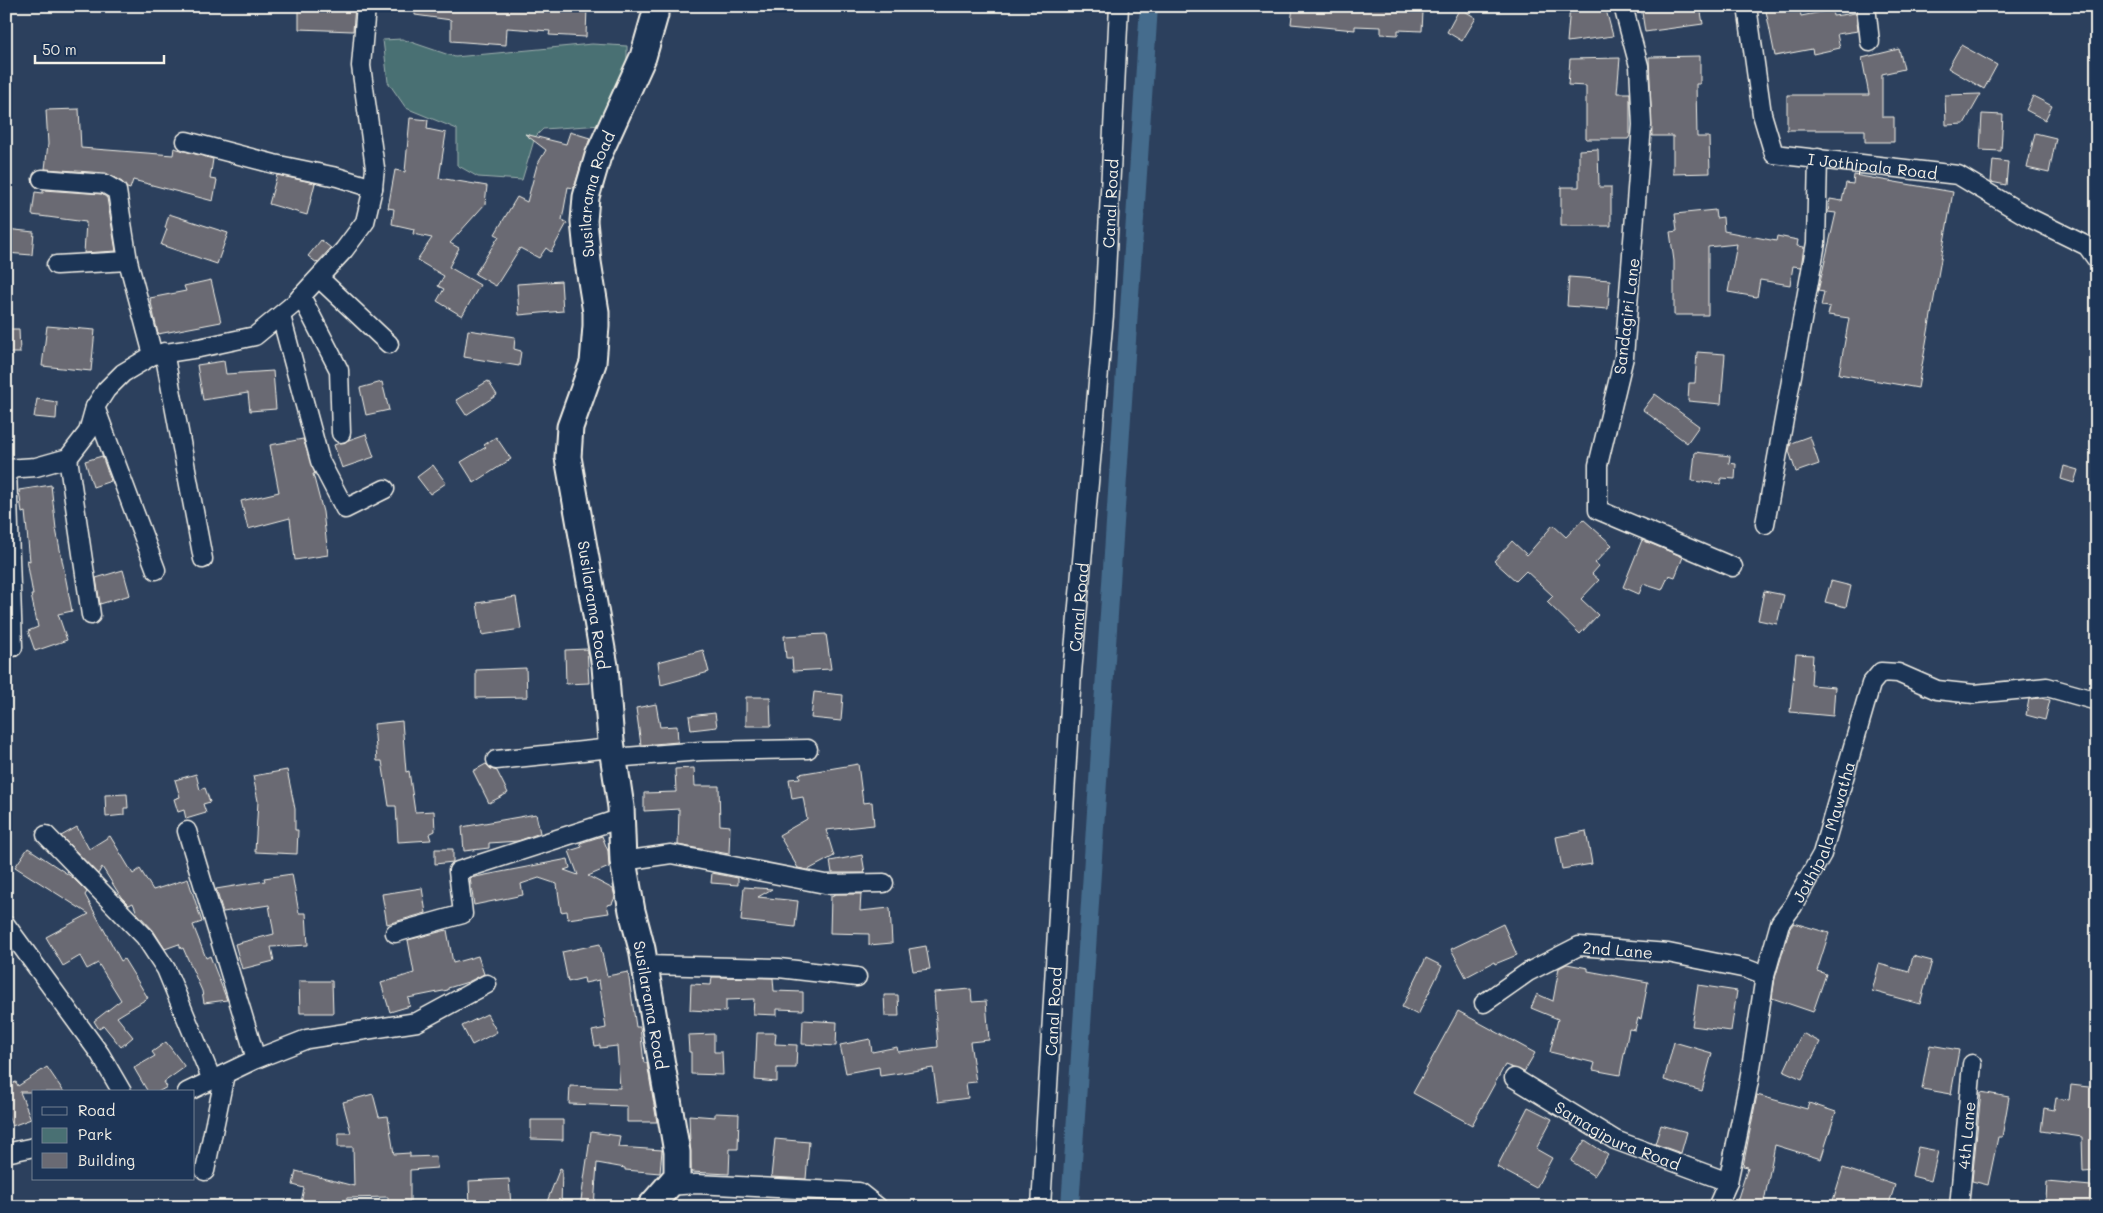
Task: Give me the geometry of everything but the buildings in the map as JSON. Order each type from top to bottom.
[{"type":"street","points":[[13,648],[7,469],[36,467],[68,458],[88,432],[95,407],[106,390],[123,373],[158,353],[199,348],[255,336],[281,316],[319,278],[365,222],[373,188],[375,168],[361,66],[366,6]]},
{"type":"street","name":"Susilarama Road","points":[[650,1207],[677,1176],[678,1152],[623,861],[622,818],[613,753],[605,666],[568,457],[570,427],[593,363],[596,326],[596,312],[584,221],[586,197],[598,156],[643,57],[655,15],[655,6]]},
{"type":"street","name":"Canal Road","points":[[1041,1207],[1072,673],[1104,316],[1119,6]]},
{"type":"street","name":"Sandagiri Lane","points":[[1623,6],[1639,66],[1642,125],[1624,357],[1598,465],[1598,510],[1733,568]]},
{"type":"street","name":"I Jothipala Road","points":[[1747,6],[1762,114],[1774,154],[1958,175],[2030,218],[2087,246],[2097,260]]},
{"type":"street","points":[[1866,6],[1870,42]]},
{"type":"street","points":[[186,141],[274,164],[337,177],[373,188]]},
{"type":"street","points":[[1765,524],[1816,243],[1818,158]]},
{"type":"street","points":[[42,179],[105,184],[117,191],[128,261],[158,353],[203,559]]},
{"type":"street","points":[[56,265],[128,261]]},
{"type":"street","points":[[319,278],[389,344]]},
{"type":"street","points":[[301,296],[338,370],[341,433]]},
{"type":"street","points":[[281,316],[332,508]]},
{"type":"street","points":[[95,407],[156,570]]},
{"type":"street","points":[[68,458],[91,615]]},
{"type":"street","points":[[320,461],[346,509],[385,489]]},
{"type":"street","name":"Jothipala Mawatha","points":[[1718,1207],[1728,1182],[1749,1081],[1765,976],[1780,923],[1793,906],[1822,854],[1871,684],[1881,672],[1898,673],[1936,690],[1974,694],[2047,687],[2097,701]]},
{"type":"street","points":[[496,760],[613,753],[808,749]]},
{"type":"street","points":[[395,933],[463,914],[458,871],[622,818]]},
{"type":"street","points":[[187,831],[256,1059]]},
{"type":"street","points":[[46,835],[145,937],[166,969],[219,1077],[205,1171]]},
{"type":"street","points":[[623,861],[672,854],[825,884],[884,883]]},
{"type":"street","points":[[6,925],[100,1054],[121,1090]]},
{"type":"street","name":"2nd Lane","points":[[1484,1003],[1528,972],[1579,946],[1668,953],[1747,969],[1765,976]]},
{"type":"street","points":[[644,965],[779,968],[857,976]]},
{"type":"street","points":[[191,1090],[256,1059],[307,1039],[417,1022],[487,984]]},
{"type":"street","name":"4th Lane","points":[[1959,1207],[1972,1064]]},
{"type":"street","name":"Samagipura Road","points":[[1514,1078],[1615,1140],[1728,1182]]},
{"type":"street","points":[[6,1153],[32,1147]]},
{"type":"street","points":[[668,1186],[696,1184],[859,1192],[878,1207]]},
{"type":"green space","points":[[402,39],[455,57],[592,44],[627,46],[627,63],[602,125],[543,129],[535,137],[522,180],[478,177],[457,165],[457,129],[406,108],[388,82],[383,40]]},
{"type":"waterway","points":[[1070,1207],[1149,6]]}]
